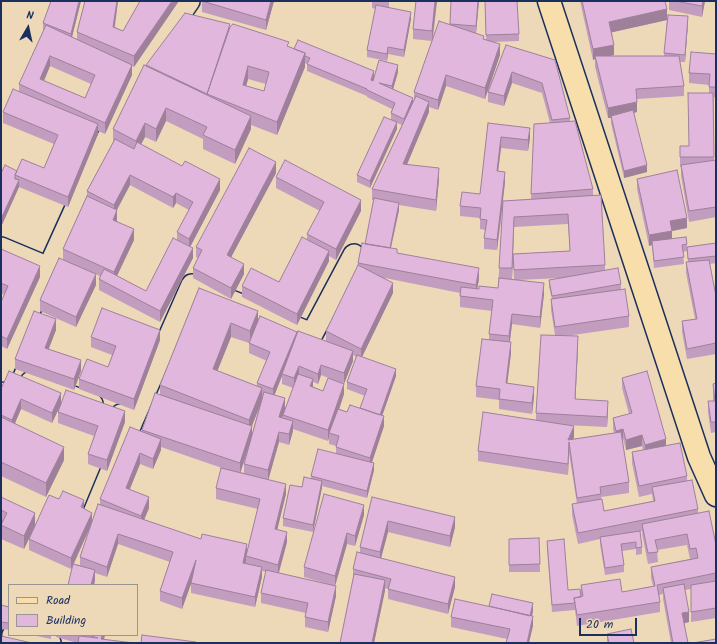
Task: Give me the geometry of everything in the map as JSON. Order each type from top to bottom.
[{"type":"main road","points":[[549,1],[699,457],[716,495]]},
{"type":"street","points":[[133,419],[1,372],[133,82],[189,1]]},
{"type":"street","points":[[1,248],[49,268]]},
{"type":"street","points":[[93,515],[133,419],[192,285],[312,334],[354,254]]},
{"type":"street","points":[[18,636],[50,643]]},
{"type":"building","points":[[51,1],[79,1],[71,34],[43,23]]},
{"type":"building","points":[[85,1],[117,1],[113,27],[123,31],[140,1],[172,1],[134,56],[77,32]]},
{"type":"building","points":[[202,1],[271,1],[266,20]]},
{"type":"building","points":[[416,1],[435,1],[432,31],[413,29]]},
{"type":"building","points":[[451,1],[478,1],[476,26],[450,24]]},
{"type":"building","points":[[485,1],[517,1],[519,34],[486,35]]},
{"type":"building","points":[[582,1],[665,1],[667,9],[609,22],[614,45],[593,49]]},
{"type":"building","points":[[675,1],[703,1],[702,6]]},
{"type":"building","points":[[376,5],[411,12],[404,50],[388,47],[387,54],[367,50]]},
{"type":"building","points":[[185,13],[230,24],[207,94],[146,65]]},
{"type":"building","points":[[668,15],[688,16],[685,55],[664,53]]},
{"type":"building","points":[[439,21],[484,36],[483,39],[500,44],[485,88],[446,75],[438,100],[414,92]]},
{"type":"building","points":[[233,24],[289,42],[287,46],[305,53],[277,122],[207,94],[230,27]],"holes":[[[248,66],[269,72],[264,91],[243,85]]]},
{"type":"building","points":[[46,25],[132,65],[105,123],[19,84]],"holes":[[[50,56],[95,75],[85,98],[40,79]]]},
{"type":"building","points":[[298,40],[374,71],[371,80],[373,81],[379,60],[398,65],[392,86],[379,83],[413,98],[404,119],[391,113],[395,103],[367,89],[307,64],[310,58],[305,56],[305,53],[294,49]]},
{"type":"building","points":[[506,45],[555,60],[570,118],[552,120],[542,83],[512,72],[504,96],[488,92]]},
{"type":"building","points":[[691,52],[716,54],[716,87],[709,87],[710,74],[689,73]]},
{"type":"building","points":[[595,56],[679,56],[684,86],[636,89],[637,102],[608,108]]},
{"type":"building","points":[[144,65],[251,116],[235,150],[203,135],[207,127],[166,108],[156,129],[145,123],[136,141],[113,129]]},
{"type":"building","points":[[13,89],[98,124],[68,197],[15,175],[22,159],[44,168],[58,135],[3,112]]},
{"type":"building","points":[[688,93],[713,93],[714,157],[680,157],[680,146],[689,146]]},
{"type":"building","points":[[416,96],[429,102],[403,164],[439,168],[436,200],[372,189]]},
{"type":"building","points":[[633,110],[647,165],[624,171],[611,116]]},
{"type":"building","points":[[384,117],[397,122],[370,181],[357,175]]},
{"type":"building","points":[[575,121],[593,189],[531,194],[534,124]]},
{"type":"building","points":[[488,123],[530,128],[528,140],[501,137],[497,171],[505,172],[497,240],[484,238],[487,220],[480,219],[481,208],[460,206],[462,192],[480,194]]},
{"type":"building","points":[[115,139],[134,149],[137,142],[182,166],[185,161],[220,179],[189,239],[177,232],[193,202],[176,193],[173,197],[130,175],[114,205],[87,191]]},
{"type":"building","points":[[249,148],[276,162],[227,255],[244,264],[231,288],[193,268],[202,250],[196,247]]},
{"type":"building","points":[[285,160],[361,200],[336,249],[307,234],[324,202],[276,177]]},
{"type":"building","points":[[716,160],[716,207],[689,211],[681,165]]},
{"type":"building","points":[[5,165],[17,171],[15,179],[19,180],[1,219],[1,173]]},
{"type":"building","points":[[677,170],[687,218],[670,221],[672,231],[649,235],[637,179]]},
{"type":"building","points":[[601,195],[605,265],[514,270],[513,254],[570,251],[568,214],[514,217],[512,268],[499,268],[503,201]]},
{"type":"building","points":[[87,196],[117,210],[113,220],[134,229],[114,272],[63,249]]},
{"type":"building","points":[[374,198],[399,203],[390,248],[365,244]]},
{"type":"building","points":[[302,237],[329,251],[297,314],[242,286],[251,268],[279,282]]},
{"type":"building","points":[[686,237],[687,244],[682,245],[684,257],[654,261],[652,241]]},
{"type":"building","points":[[173,238],[193,248],[160,311],[99,279],[104,269],[146,291]]},
{"type":"building","points":[[362,243],[397,249],[397,253],[479,268],[476,285],[358,263]]},
{"type":"building","points":[[716,243],[716,256],[688,259],[687,247]]},
{"type":"building","points":[[1,249],[40,266],[7,339],[1,336],[1,302],[8,286],[1,283]]},
{"type":"building","points":[[59,258],[96,274],[76,317],[40,300]]},
{"type":"building","points":[[709,260],[716,296],[716,343],[687,349],[682,321],[697,319],[686,262]]},
{"type":"building","points":[[358,265],[393,283],[361,349],[326,331]]},
{"type":"building","points":[[618,268],[621,284],[552,296],[549,280]]},
{"type":"building","points":[[499,278],[544,283],[540,317],[512,314],[509,336],[489,334],[493,300],[460,296],[461,287],[479,289],[479,286],[498,288]]},
{"type":"building","points":[[199,288],[258,311],[250,331],[231,323],[213,369],[262,388],[249,420],[160,385]]},
{"type":"building","points":[[625,289],[629,316],[555,327],[551,299]]},
{"type":"building","points":[[102,308],[160,330],[134,399],[79,379],[87,359],[108,367],[116,346],[91,337]]},
{"type":"building","points":[[34,311],[56,319],[45,348],[81,360],[74,379],[15,359]]},
{"type":"building","points":[[260,316],[297,332],[273,389],[257,383],[270,352],[249,343]]},
{"type":"building","points":[[298,331],[353,351],[344,373],[321,365],[318,374],[299,366],[294,378],[282,374]]},
{"type":"building","points":[[541,335],[578,336],[575,399],[608,401],[607,417],[536,413]]},
{"type":"building","points":[[482,339],[511,342],[506,383],[534,387],[532,403],[499,399],[500,389],[476,386]]},
{"type":"building","points":[[357,355],[396,369],[380,415],[360,408],[367,389],[347,382]]},
{"type":"building","points":[[9,371],[61,393],[52,413],[21,399],[12,420],[1,415],[1,389]]},
{"type":"building","points":[[647,371],[666,439],[645,445],[642,435],[626,440],[623,429],[616,431],[613,418],[632,413],[622,378]]},
{"type":"building","points":[[298,374],[313,379],[310,386],[323,391],[328,378],[344,384],[328,430],[283,415]]},
{"type":"building","points":[[716,383],[716,422],[711,422],[708,401],[715,401],[713,384]]},
{"type":"building","points":[[66,390],[125,411],[107,460],[88,454],[98,426],[58,412]]},
{"type":"building","points":[[264,392],[285,398],[279,417],[293,421],[289,434],[279,432],[268,470],[244,464]]},
{"type":"building","points":[[155,393],[252,426],[240,463],[142,430]]},
{"type":"building","points":[[350,405],[384,416],[370,458],[336,447],[339,436],[329,433],[338,409],[347,412]]},
{"type":"building","points":[[483,412],[574,426],[568,440],[621,432],[629,482],[600,487],[601,494],[577,498],[569,442],[568,464],[478,451]]},
{"type":"building","points":[[1,417],[64,447],[46,483],[1,462]]},
{"type":"building","points":[[130,427],[161,439],[153,459],[140,453],[126,488],[149,497],[141,516],[100,499]]},
{"type":"building","points":[[680,443],[687,476],[639,486],[632,452]]},
{"type":"building","points":[[318,449],[374,463],[367,491],[311,476]]},
{"type":"building","points":[[221,468],[286,484],[275,529],[287,532],[278,565],[246,556],[260,499],[216,488]]},
{"type":"building","points":[[304,477],[322,481],[313,525],[283,518],[290,485],[302,487]]},
{"type":"building","points":[[692,480],[698,509],[578,533],[572,504],[602,499],[604,511],[655,501],[652,487]]},
{"type":"building","points":[[63,491],[84,500],[81,507],[92,513],[71,558],[29,539],[49,495],[59,499]]},
{"type":"building","points":[[324,494],[364,505],[355,536],[347,533],[335,576],[304,567]]},
{"type":"building","points":[[1,497],[35,513],[24,536],[1,525],[7,513],[1,510]]},
{"type":"building","points":[[372,497],[455,517],[450,536],[388,521],[380,552],[360,547]]},
{"type":"building","points":[[98,504],[201,539],[202,534],[247,544],[243,563],[262,567],[255,597],[191,583],[196,560],[182,598],[160,591],[173,552],[118,534],[107,567],[80,557]]},
{"type":"building","points":[[709,511],[716,545],[716,573],[657,585],[660,602],[577,615],[574,598],[583,596],[581,585],[620,579],[622,592],[655,586],[651,567],[698,558],[696,548],[690,549],[687,534],[655,540],[658,552],[648,553],[642,524]]},
{"type":"building","points":[[640,531],[642,547],[636,548],[636,542],[621,544],[624,565],[605,568],[600,537]]},
{"type":"building","points":[[539,538],[540,564],[509,565],[509,539]]},
{"type":"building","points":[[564,539],[568,590],[580,589],[581,597],[574,598],[575,603],[552,605],[547,541]]},
{"type":"building","points":[[357,552],[455,577],[448,604],[388,589],[391,579],[353,569]]},
{"type":"building","points":[[73,564],[95,570],[91,584],[68,584]]},
{"type":"building","points":[[266,570],[336,586],[328,622],[305,617],[308,603],[261,593]]},
{"type":"building","points":[[354,574],[385,580],[372,643],[340,643]]},
{"type":"building","points":[[716,581],[716,608],[691,612],[691,585]]},
{"type":"building","points":[[684,584],[689,612],[682,613],[688,643],[673,643],[663,588]]},
{"type":"building","points":[[492,594],[533,603],[530,616],[489,606]]},
{"type":"building","points":[[455,599],[533,616],[527,643],[506,643],[510,629],[451,617]]},
{"type":"building","points":[[1,605],[8,607],[8,623],[1,622]]},
{"type":"building","points":[[631,629],[634,643],[609,643],[607,634]]},
{"type":"building","points":[[142,635],[196,642],[196,643],[141,643]]},
{"type":"building","points":[[1,636],[32,643],[1,643]]},
{"type":"building","points":[[79,636],[98,638],[91,636],[102,636],[101,639],[134,643],[78,643]]},
{"type":"building","points":[[716,639],[716,643],[693,643]]}]
